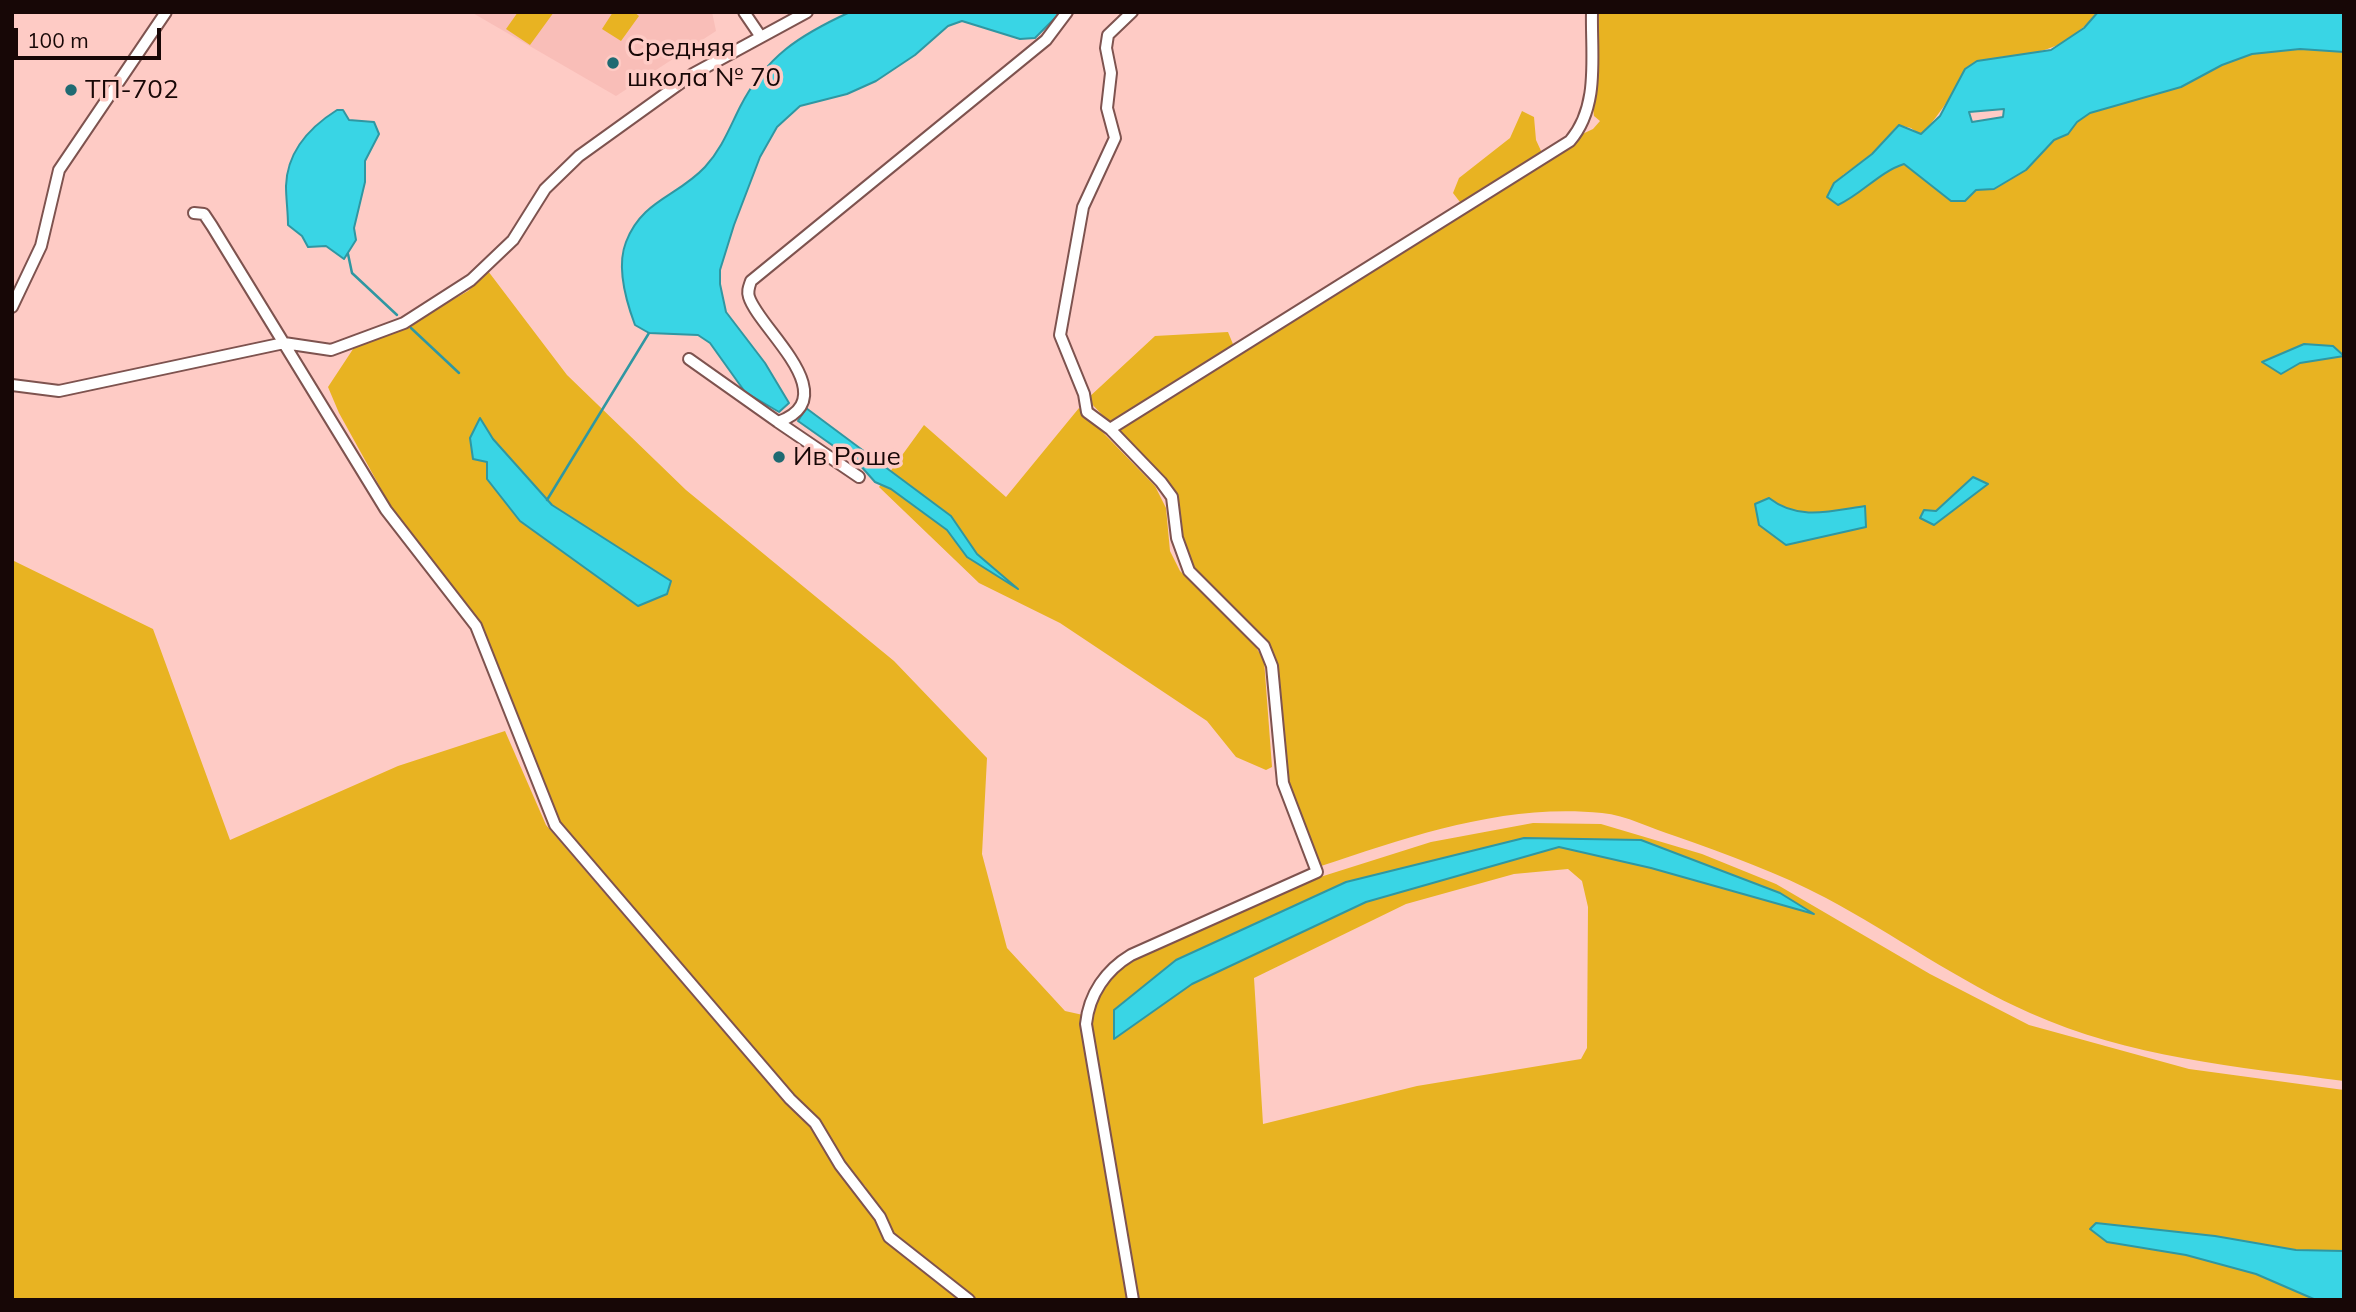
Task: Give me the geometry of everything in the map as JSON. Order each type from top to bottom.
[{"type":"street","points":[[12,307],[41,246],[59,170],[166,12]]},
{"type":"street","points":[[744,12],[761,37]]},
{"type":"street","points":[[12,385],[59,391],[284,343],[331,349],[404,323],[471,280],[513,240],[545,189],[579,156],[693,74],[807,12]]},
{"type":"street","points":[[778,422],[791,417],[801,403],[804,386],[794,360],[750,300],[751,281],[1046,40],[1067,12]]},
{"type":"street","points":[[1132,12],[1108,35],[1106,48],[1111,72],[1107,108],[1115,138],[1083,207],[1060,335],[1084,394],[1087,412],[1110,429],[1172,497],[1177,538],[1189,571],[1264,646],[1272,666],[1283,783],[1317,872],[1131,955],[1109,973],[1092,998],[1086,1024],[1133,1300]]},
{"type":"street","points":[[1110,429],[1570,141],[1586,121],[1590,103],[1592,12]]},
{"type":"street","points":[[194,213],[204,214],[208,220],[386,510],[475,626],[555,825],[790,1099],[815,1123],[840,1165],[880,1217],[888,1237],[969,1300]]},
{"type":"street","points":[[689,359],[859,477]]},
{"type":"shaded area","name":"Средняя школа № 70","points":[[471,12],[712,12],[716,31],[616,96]]},
{"type":"shaded area","points":[[518,12],[554,12],[530,45],[506,29]]},
{"type":"shaded area","points":[[613,12],[634,12],[639,16],[621,41],[602,29]]},
{"type":"shaded area","points":[[1593,12],[2098,12],[2083,27],[2056,46],[1977,61],[1921,135],[1911,128],[1898,125],[1872,154],[1843,175],[1838,205],[1887,172],[1904,164],[1951,201],[1965,201],[1976,190],[1994,189],[2026,170],[2054,140],[2068,134],[2077,122],[2090,113],[2181,87],[2222,65],[2252,54],[2300,49],[2344,52],[2344,1081],[2184,1058],[2144,1050],[2067,1028],[1977,987],[1852,912],[1808,889],[1733,857],[1611,814],[1566,811],[1494,817],[1424,833],[1321,866],[1287,783],[1273,656],[1188,569],[1163,478],[1087,399],[1155,336],[1228,332],[1235,349],[1463,206],[1453,193],[1459,178],[1510,138],[1522,111],[1534,117],[1536,140],[1542,153],[1593,129],[1600,121],[1594,116],[1593,108]]},
{"type":"shaded area","points":[[488,271],[567,375],[686,490],[894,661],[987,758],[982,854],[1007,948],[1065,1011],[1083,1015],[1089,1074],[1128,1300],[973,1300],[897,1240],[865,1186],[843,1164],[821,1122],[791,1094],[560,824],[478,619],[391,507],[339,413],[328,387],[357,343],[403,328],[468,291]]},
{"type":"shaded area","points":[[1079,408],[1155,486],[1166,508],[1170,551],[1180,571],[1250,638],[1264,660],[1272,767],[1266,770],[1236,757],[1207,721],[1060,623],[979,583],[879,487],[924,425],[1006,497]]},
{"type":"shaded area","points":[[12,560],[153,629],[230,840],[398,766],[505,731],[546,825],[785,1103],[811,1126],[875,1219],[886,1240],[964,1300],[12,1300]]},
{"type":"shaded area","points":[[1533,823],[1601,824],[1702,854],[1776,884],[1930,974],[2029,1025],[2189,1069],[2344,1090],[2344,1251],[2296,1250],[2097,1223],[2186,1255],[2256,1274],[2316,1300],[1137,1300],[1092,1033],[1095,1010],[1103,991],[1133,958],[1317,878],[1431,842]],"holes":[[[1568,869],[1582,881],[1588,907],[1587,1048],[1581,1059],[1417,1086],[1263,1124],[1254,978],[1406,904],[1514,874]]]},
{"type":"water","points":[[850,12],[1061,12],[1035,38],[1020,39],[962,21],[948,26],[915,55],[876,81],[847,94],[800,106],[777,127],[760,157],[734,225],[720,270],[720,284],[726,312],[765,363],[789,403],[779,412],[745,392],[710,343],[698,335],[649,333],[635,325],[623,284],[623,252],[641,217],[694,177],[711,160],[750,89],[773,61],[815,29]]},
{"type":"water","points":[[2098,12],[2344,12],[2344,52],[2300,49],[2252,54],[2222,65],[2181,87],[2090,113],[2077,122],[2068,134],[2054,140],[2026,170],[1994,189],[1976,190],[1965,201],[1951,201],[1904,164],[1887,172],[1838,205],[1827,197],[1834,183],[1872,154],[1899,125],[1921,134],[1940,116],[1965,69],[1977,61],[2051,50],[2084,28]],"holes":[[[2004,109],[2003,117],[1972,122],[1969,112]]]},
{"type":"water","points":[[337,110],[343,110],[349,120],[374,122],[379,134],[365,161],[365,182],[354,228],[356,240],[344,259],[326,246],[308,247],[302,236],[288,225],[286,196],[287,174],[295,151],[318,124]]},
{"type":"water","points":[[2304,344],[2333,346],[2344,356],[2300,363],[2281,374],[2262,362]]},
{"type":"water","points":[[806,408],[951,516],[977,554],[1018,589],[967,557],[947,530],[891,489],[875,482],[859,464],[798,421]]},
{"type":"water","points":[[480,418],[493,439],[552,505],[671,581],[667,594],[638,606],[520,521],[487,479],[487,462],[473,459],[470,438]]},
{"type":"water","points":[[1973,477],[1988,484],[1934,525],[1920,518],[1924,510],[1936,511]]},
{"type":"water","points":[[1769,498],[1791,510],[1803,512],[1827,512],[1865,506],[1866,527],[1786,545],[1759,525],[1755,504]]},
{"type":"water","points":[[1524,838],[1641,840],[1780,893],[1814,914],[1651,868],[1559,847],[1366,902],[1192,984],[1114,1039],[1114,1010],[1176,960],[1346,882]]},
{"type":"water","points":[[2096,1223],[2215,1236],[2296,1250],[2344,1251],[2344,1300],[2316,1300],[2256,1274],[2186,1255],[2107,1242],[2090,1229]]},
{"type":"waterway","points":[[348,254],[352,273],[397,315]]},
{"type":"waterway","points":[[411,328],[459,373]]},
{"type":"waterway","points":[[547,500],[649,333]]},
{"type":"place","name":"Средняя школа № 70","points":[[613,63]]},
{"type":"place","name":"ТП-702","points":[[71,90]]},
{"type":"place","name":"Ив Роше","points":[[779,457]]}]
